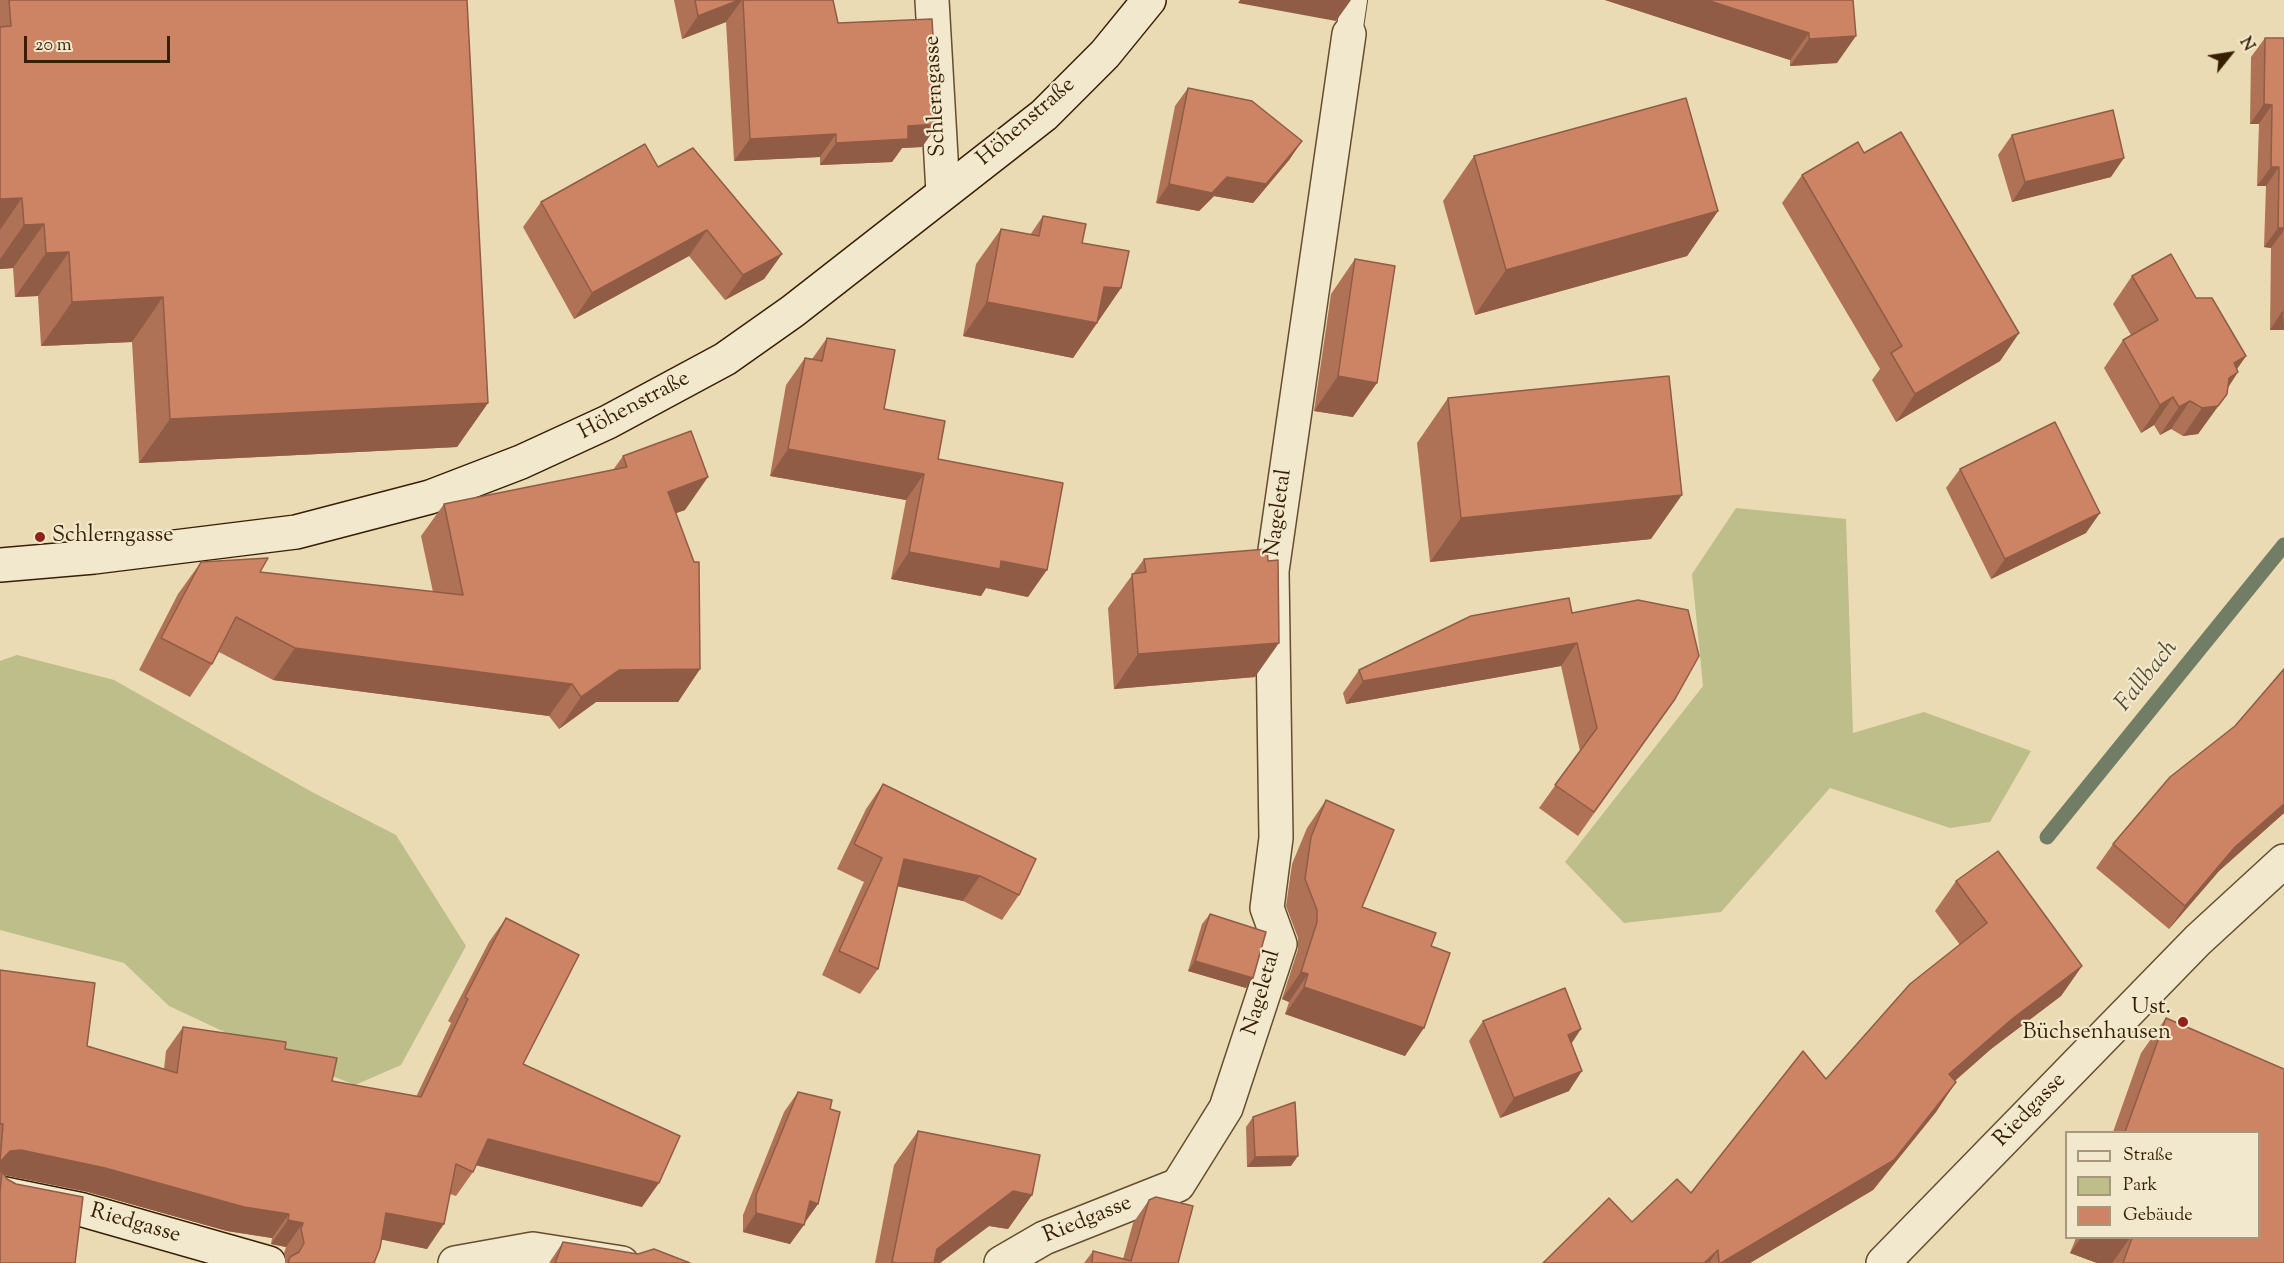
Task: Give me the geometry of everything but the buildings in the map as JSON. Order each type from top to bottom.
[{"type":"street","name":"Schlerngasse","points":[[932,0],[943,192]]},
{"type":"street","name":"Höhenstraße","points":[[0,565],[94,557],[296,532],[429,497],[491,474],[608,422],[725,358],[793,311],[1044,115],[1105,54],[1149,0]]},
{"type":"street","name":"Nageletal","points":[[1178,1185],[1226,1108],[1280,944],[1267,908],[1276,838],[1272,571],[1349,34]]},
{"type":"street","name":"Riedgasse","points":[[1883,1263],[2198,940],[2284,861]]},
{"type":"street","name":"Riedgasse","points":[[1001,1263],[1044,1238],[1178,1185]]},
{"type":"street","name":"Riedgasse","points":[[0,1194],[83,1210],[269,1263]]},
{"type":"street","points":[[455,1263],[533,1249],[622,1263]]},
{"type":"lane","name":"Nageletal","points":[[1349,34],[1354,0]]},
{"type":"green space","points":[[1736,508],[1846,519],[1853,733],[1924,712],[2031,751],[1990,822],[1950,828],[1830,788],[1721,912],[1624,923],[1565,862],[1703,686],[1692,574]]},
{"type":"green space","points":[[17,655],[114,680],[312,792],[396,835],[466,946],[401,1065],[355,1085],[248,1043],[169,1006],[124,963],[0,930],[0,661]]},
{"type":"waterway","name":"Fallbach","points":[[2047,837],[2284,545]]},
{"type":"place","name":"Schlerngasse","points":[[40,537]]},
{"type":"place","name":"Ust. Büchsenhausen","points":[[2183,1022]]}]
